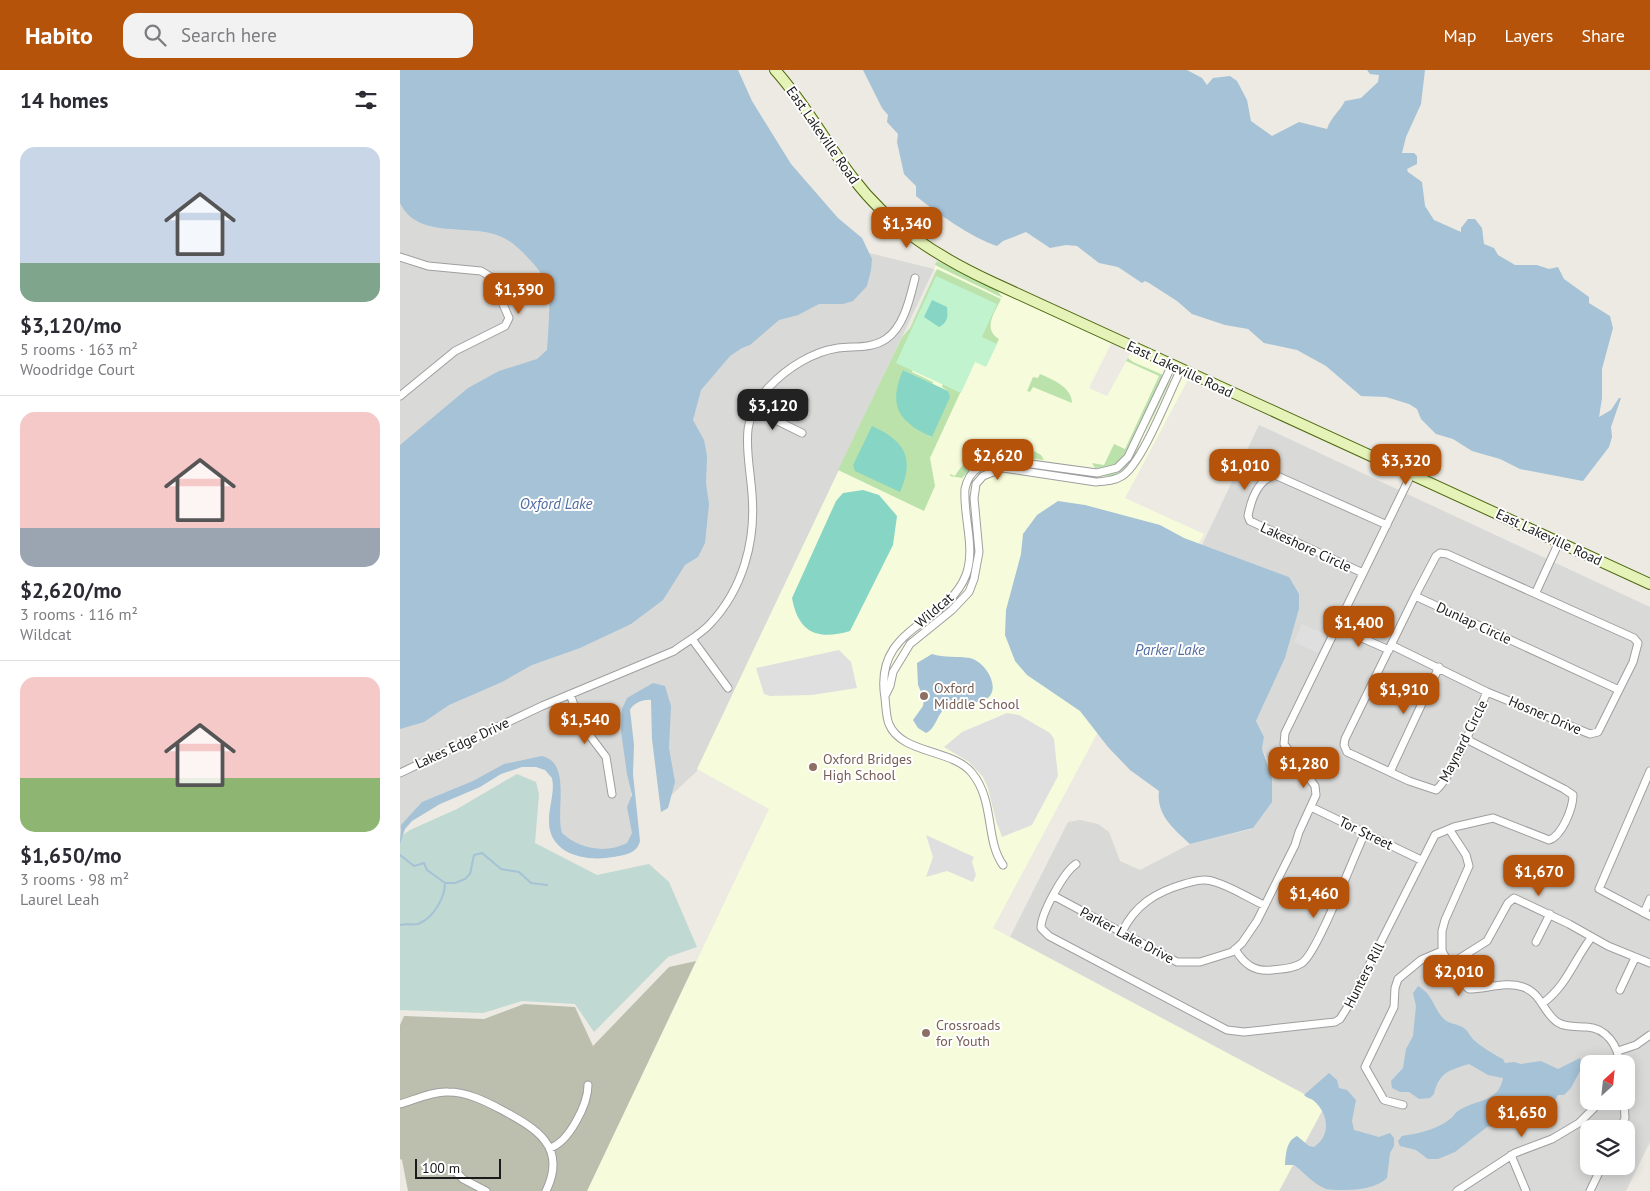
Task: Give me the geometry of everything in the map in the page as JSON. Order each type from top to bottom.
[{"type":"main road","name":"East Lakeville Road","points":[[775,70],[798,98],[864,192],[891,219],[917,240],[958,266],[1650,584]]},
{"type":"street","points":[[400,257],[428,266],[481,271],[491,277],[509,318],[506,326],[454,350],[400,396]]},
{"type":"street","name":"Lakes Edge Drive","points":[[400,772],[570,694],[666,654],[692,640],[710,624],[723,607],[741,576],[751,544],[752,496],[746,438],[748,423],[753,409],[770,386],[804,360],[837,348],[873,345],[887,338],[905,312],[915,278]]},
{"type":"street","points":[[1176,367],[1136,462],[1122,476],[1110,481],[1086,481],[1003,468],[983,476],[976,484],[975,490],[965,489],[967,480],[976,468],[987,462],[1002,460],[1086,472],[1107,472],[1117,468],[1128,457],[1176,367]]},
{"type":"street","points":[[753,409],[802,433]]},
{"type":"street","points":[[1086,472],[1086,481]]},
{"type":"street","name":"Lakeshore Circle","points":[[1363,573],[1250,521],[1248,516],[1259,486],[1265,478],[1274,475],[1387,524]]},
{"type":"street","name":"Parker Lake Drive","points":[[1054,896],[1177,962],[1200,962],[1235,949],[1250,935],[1316,795],[1315,786],[1290,753],[1283,738],[1411,475]]},
{"type":"street","name":"Wildcat","points":[[965,489],[970,552],[966,575],[961,586],[945,602],[903,637],[884,669],[882,686],[889,725],[903,739],[921,749],[956,760],[972,772],[981,786],[987,801],[996,855],[1004,864]]},
{"type":"street","name":"Wildcat","points":[[885,696],[896,665],[910,644],[952,610],[969,592],[974,579],[979,552],[975,490]]},
{"type":"street","points":[[1536,592],[1559,542]]},
{"type":"street","points":[[1415,596],[1429,567],[1440,553],[1459,558],[1536,592],[1634,638],[1638,643],[1638,652],[1619,690]]},
{"type":"street","name":"Maynard Circle","points":[[1415,596],[1355,718],[1344,745],[1347,752],[1390,772],[1436,790],[1443,784],[1487,692]]},
{"type":"street","name":"Dunlap Circle","points":[[1415,596],[1619,690]]},
{"type":"street","name":"Hosner Drive","points":[[1337,627],[1439,667],[1487,692],[1590,734],[1598,732],[1619,690]]},
{"type":"street","points":[[692,640],[728,688]]},
{"type":"street","points":[[1390,772],[1439,667]]},
{"type":"street","points":[[570,694],[581,724],[606,757],[612,794]]},
{"type":"street","name":"Hunters Rill","points":[[1076,864],[1064,876],[1040,924],[1043,932],[1221,1028],[1244,1032],[1340,1019],[1435,835],[1449,829],[1493,818],[1549,840],[1558,833],[1573,799],[1572,795],[1564,789],[1466,739]]},
{"type":"street","points":[[1650,771],[1599,889],[1647,914],[1650,900]]},
{"type":"street","name":"Tor Street","points":[[1312,806],[1421,860]]},
{"type":"street","points":[[1449,829],[1466,855],[1469,866],[1445,920],[1442,951],[1458,980],[1465,988],[1521,986],[1534,992],[1553,1018],[1562,1025],[1592,1027],[1602,1032],[1610,1038],[1618,1055]]},
{"type":"street","points":[[1235,949],[1242,960],[1259,970],[1290,968],[1304,961],[1346,878],[1365,833]]},
{"type":"street","points":[[1122,932],[1128,919],[1148,900],[1161,891],[1193,881],[1214,881],[1264,905]]},
{"type":"street","points":[[1449,965],[1487,941],[1508,903],[1514,898],[1550,914],[1591,938],[1650,963]]},
{"type":"street","points":[[1536,942],[1550,914]]},
{"type":"street","points":[[1543,1004],[1562,987],[1576,959],[1591,938]]},
{"type":"street","points":[[1403,1105],[1384,1100],[1365,1067],[1394,1007],[1395,988],[1398,979],[1421,960],[1442,951]]},
{"type":"street","points":[[1620,990],[1635,958]]},
{"type":"street","points":[[1618,1051],[1636,1045],[1650,1035]]},
{"type":"street","points":[[550,1148],[559,1145],[566,1138],[588,1095],[588,1084]]},
{"type":"street","points":[[400,1104],[445,1091],[459,1093],[485,1101],[531,1126],[542,1134],[550,1148],[553,1167],[546,1191]]},
{"type":"street","points":[[1457,1191],[1511,1155],[1552,1139],[1578,1123],[1592,1110]]},
{"type":"street","points":[[1511,1155],[1526,1191]]},
{"type":"street","points":[[454,1170],[463,1179],[486,1191]]},
{"type":"street","points":[[1590,1191],[1598,1175]]},
{"type":"shaded area","points":[[400,70],[845,247],[934,269],[697,771],[664,802],[662,694],[644,694],[627,707],[632,812],[637,839],[621,850],[586,851],[561,843],[553,824],[553,781],[545,761],[522,764],[439,799],[400,829]]},
{"type":"shaded area","points":[[937,261],[1113,340],[1089,388],[1107,396],[1133,349],[1190,376],[1125,498],[1204,534],[993,928],[1325,1105],[1279,1191],[587,1191],[769,809],[697,769],[902,337],[910,328],[937,271],[934,269]]},
{"type":"shaded area","points":[[936,276],[997,304],[982,337],[997,344],[986,367],[975,362],[961,393],[896,363]]},
{"type":"shaded area","points":[[932,300],[947,307],[947,319],[939,327],[924,317]]},
{"type":"shaded area","points":[[903,370],[948,391],[950,397],[932,437],[911,425],[899,411],[896,393]]},
{"type":"shaded area","points":[[1259,425],[1650,607],[1650,1142],[1635,1173],[1635,1120],[1580,1120],[1580,1175],[1634,1175],[1626,1191],[1279,1191],[1325,1106],[1010,937],[1068,822],[1080,820],[1098,824],[1109,832],[1120,861],[1140,870],[1190,844],[1252,829],[1268,761],[1262,749],[1264,737],[1256,721],[1285,658],[1299,609],[1289,577],[1202,545]]},
{"type":"shaded area","points":[[872,426],[892,438],[904,452],[907,469],[900,492],[855,471],[853,465]]},
{"type":"shaded area","points":[[863,490],[879,495],[897,516],[893,545],[850,631],[828,635],[819,634],[804,626],[795,610],[792,598],[836,501],[843,493]]},
{"type":"shaded area","points":[[1302,624],[1327,635],[1318,653],[1294,642]]},
{"type":"shaded area","points":[[839,650],[851,662],[857,688],[812,695],[770,696],[764,694],[756,668]]},
{"type":"shaded area","points":[[1007,713],[1019,715],[1050,733],[1054,739],[1058,776],[1032,825],[1002,837],[983,777],[969,762],[944,747],[962,732]]},
{"type":"shaded area","points":[[517,774],[536,782],[539,794],[535,843],[597,875],[649,864],[669,882],[697,947],[668,957],[594,1032],[575,1004],[522,1001],[483,1013],[400,1010],[400,837],[410,830],[457,809]]},
{"type":"shaded area","points":[[926,835],[974,857],[972,862],[976,875],[973,882],[947,871],[926,877],[933,857]]},
{"type":"shaded area","points":[[696,961],[587,1191],[408,1191],[402,1160],[400,1159],[400,1025],[404,1016],[484,1019],[524,1004],[575,1007],[593,1046],[669,967]]},
{"type":"green space","points":[[937,261],[996,289],[1003,298],[935,265]]},
{"type":"green space","points":[[937,269],[1001,299],[991,320],[991,330],[999,339],[986,366],[962,355],[919,357],[912,372],[933,382],[933,384],[903,370],[907,422],[931,437],[948,391],[942,387],[944,378],[961,391],[930,458],[935,486],[924,511],[838,470],[902,337],[910,328]]},
{"type":"green space","points":[[1128,358],[1163,375],[1124,457],[1118,463],[1111,466],[1095,468],[1092,463],[1104,465],[1114,444],[1125,449],[1159,376],[1126,361]]},
{"type":"green space","points":[[1040,374],[1065,388],[1069,392],[1072,403],[1033,387],[1030,392],[1027,391],[1033,377],[1038,378]]},
{"type":"green space","points":[[1171,379],[1144,435],[1165,388]]},
{"type":"green space","points":[[1143,438],[1131,463],[1114,476],[1094,477],[1094,475],[1108,474],[1119,469],[1129,460]]},
{"type":"green space","points":[[1032,450],[1041,455],[1044,460],[996,455],[979,461],[962,478],[950,476],[950,474],[955,476],[962,466],[979,454],[997,451],[1030,455]]},
{"type":"water","name":"Oxford Lake","points":[[400,70],[738,70],[752,101],[791,164],[838,218],[862,238],[872,259],[867,286],[853,301],[843,304],[819,304],[798,315],[779,320],[750,345],[730,356],[701,390],[693,420],[704,440],[707,456],[706,483],[709,504],[705,543],[698,557],[685,565],[663,600],[631,624],[580,648],[532,665],[502,682],[449,705],[424,722],[400,729],[400,445],[468,388],[499,371],[537,359],[547,350],[549,296],[543,276],[534,264],[511,242],[497,235],[485,232],[430,226],[418,222],[408,214],[400,203]]},
{"type":"water","points":[[863,70],[1187,70],[1202,78],[1207,85],[1213,78],[1230,76],[1237,81],[1247,100],[1251,121],[1272,136],[1299,122],[1327,129],[1345,101],[1361,98],[1378,82],[1379,75],[1370,74],[1367,70],[1425,70],[1421,104],[1406,137],[1402,153],[1414,153],[1417,156],[1417,164],[1407,169],[1408,172],[1422,182],[1425,206],[1434,220],[1461,232],[1461,228],[1468,219],[1475,219],[1482,228],[1484,244],[1494,248],[1498,255],[1515,265],[1537,265],[1549,269],[1558,267],[1564,279],[1589,297],[1589,303],[1610,316],[1613,328],[1602,369],[1602,398],[1599,417],[1611,410],[1619,398],[1621,398],[1611,427],[1612,437],[1609,447],[1583,481],[1520,469],[1500,459],[1472,451],[1453,439],[1436,434],[1421,419],[1417,409],[1409,404],[1386,397],[1361,396],[1326,366],[1297,350],[1264,343],[1248,329],[1225,325],[1192,314],[1177,301],[1149,283],[1145,281],[1142,283],[1118,267],[1099,263],[1077,246],[1066,245],[1050,248],[1026,232],[1003,241],[997,246],[977,237],[944,217],[916,196],[916,186],[904,174],[897,142],[898,134],[887,122],[888,115],[882,108]]},
{"type":"water","name":"Parker Lake","points":[[1058,501],[1085,505],[1160,525],[1184,538],[1289,577],[1299,594],[1299,609],[1285,658],[1256,721],[1264,737],[1262,749],[1272,778],[1272,802],[1253,828],[1190,844],[1167,821],[1160,807],[1159,791],[1130,770],[1108,747],[1080,711],[1027,675],[1015,661],[1005,635],[1006,610],[1021,554],[1023,534],[1037,515]]},
{"type":"water","points":[[932,654],[970,658],[976,661],[987,670],[992,683],[992,690],[985,700],[948,706],[941,712],[933,728],[926,733],[918,728],[913,720],[923,706],[924,699],[918,685],[917,663]]},
{"type":"water","points":[[653,683],[665,686],[671,706],[669,748],[675,782],[668,808],[661,812],[652,739],[651,700],[639,702],[630,710],[634,745],[633,774],[640,841],[633,851],[613,857],[592,858],[571,854],[562,848],[550,832],[549,815],[553,788],[552,778],[545,770],[536,767],[522,767],[501,774],[480,787],[440,804],[412,821],[405,829],[400,844],[401,825],[422,802],[473,781],[504,764],[542,756],[551,760],[557,768],[560,778],[560,824],[562,833],[576,843],[593,848],[610,848],[627,843],[632,833],[627,807],[632,795],[621,731],[622,709],[627,698]]},
{"type":"water","points":[[1418,986],[1423,989],[1444,1019],[1465,1029],[1474,1041],[1503,1059],[1505,1063],[1514,1062],[1521,1064],[1541,1061],[1558,1069],[1580,1058],[1580,1071],[1571,1088],[1564,1095],[1558,1095],[1554,1102],[1539,1111],[1529,1116],[1521,1114],[1516,1120],[1487,1127],[1455,1152],[1438,1159],[1428,1159],[1416,1150],[1400,1146],[1398,1141],[1402,1136],[1440,1126],[1458,1111],[1491,1096],[1501,1086],[1503,1078],[1488,1075],[1469,1064],[1451,1070],[1442,1076],[1434,1094],[1430,1098],[1419,1099],[1409,1092],[1400,1092],[1392,1088],[1391,1081],[1403,1068],[1406,1049],[1413,1036],[1416,1006],[1413,993]]},
{"type":"water","points":[[1329,1073],[1337,1080],[1339,1088],[1347,1090],[1356,1100],[1352,1121],[1354,1130],[1379,1137],[1390,1133],[1394,1138],[1387,1178],[1367,1188],[1350,1190],[1326,1189],[1294,1165],[1285,1165],[1287,1148],[1293,1138],[1297,1136],[1309,1146],[1314,1147],[1323,1137],[1326,1125],[1323,1112],[1312,1099],[1304,1095]]},
{"type":"waterway","points":[[400,855],[414,866],[424,863],[427,870],[445,883],[455,883],[465,879],[470,874],[474,855],[482,853],[501,869],[519,872],[531,883],[547,885]]},
{"type":"waterway","points":[[400,925],[418,924],[430,916],[441,900],[445,883]]},
{"type":"place","name":"Oxford Middle School","points":[[924,696]]},
{"type":"place","name":"Oxford Bridges High School","points":[[813,767]]},
{"type":"place","name":"Crossroads for Youth","points":[[926,1033]]}]
